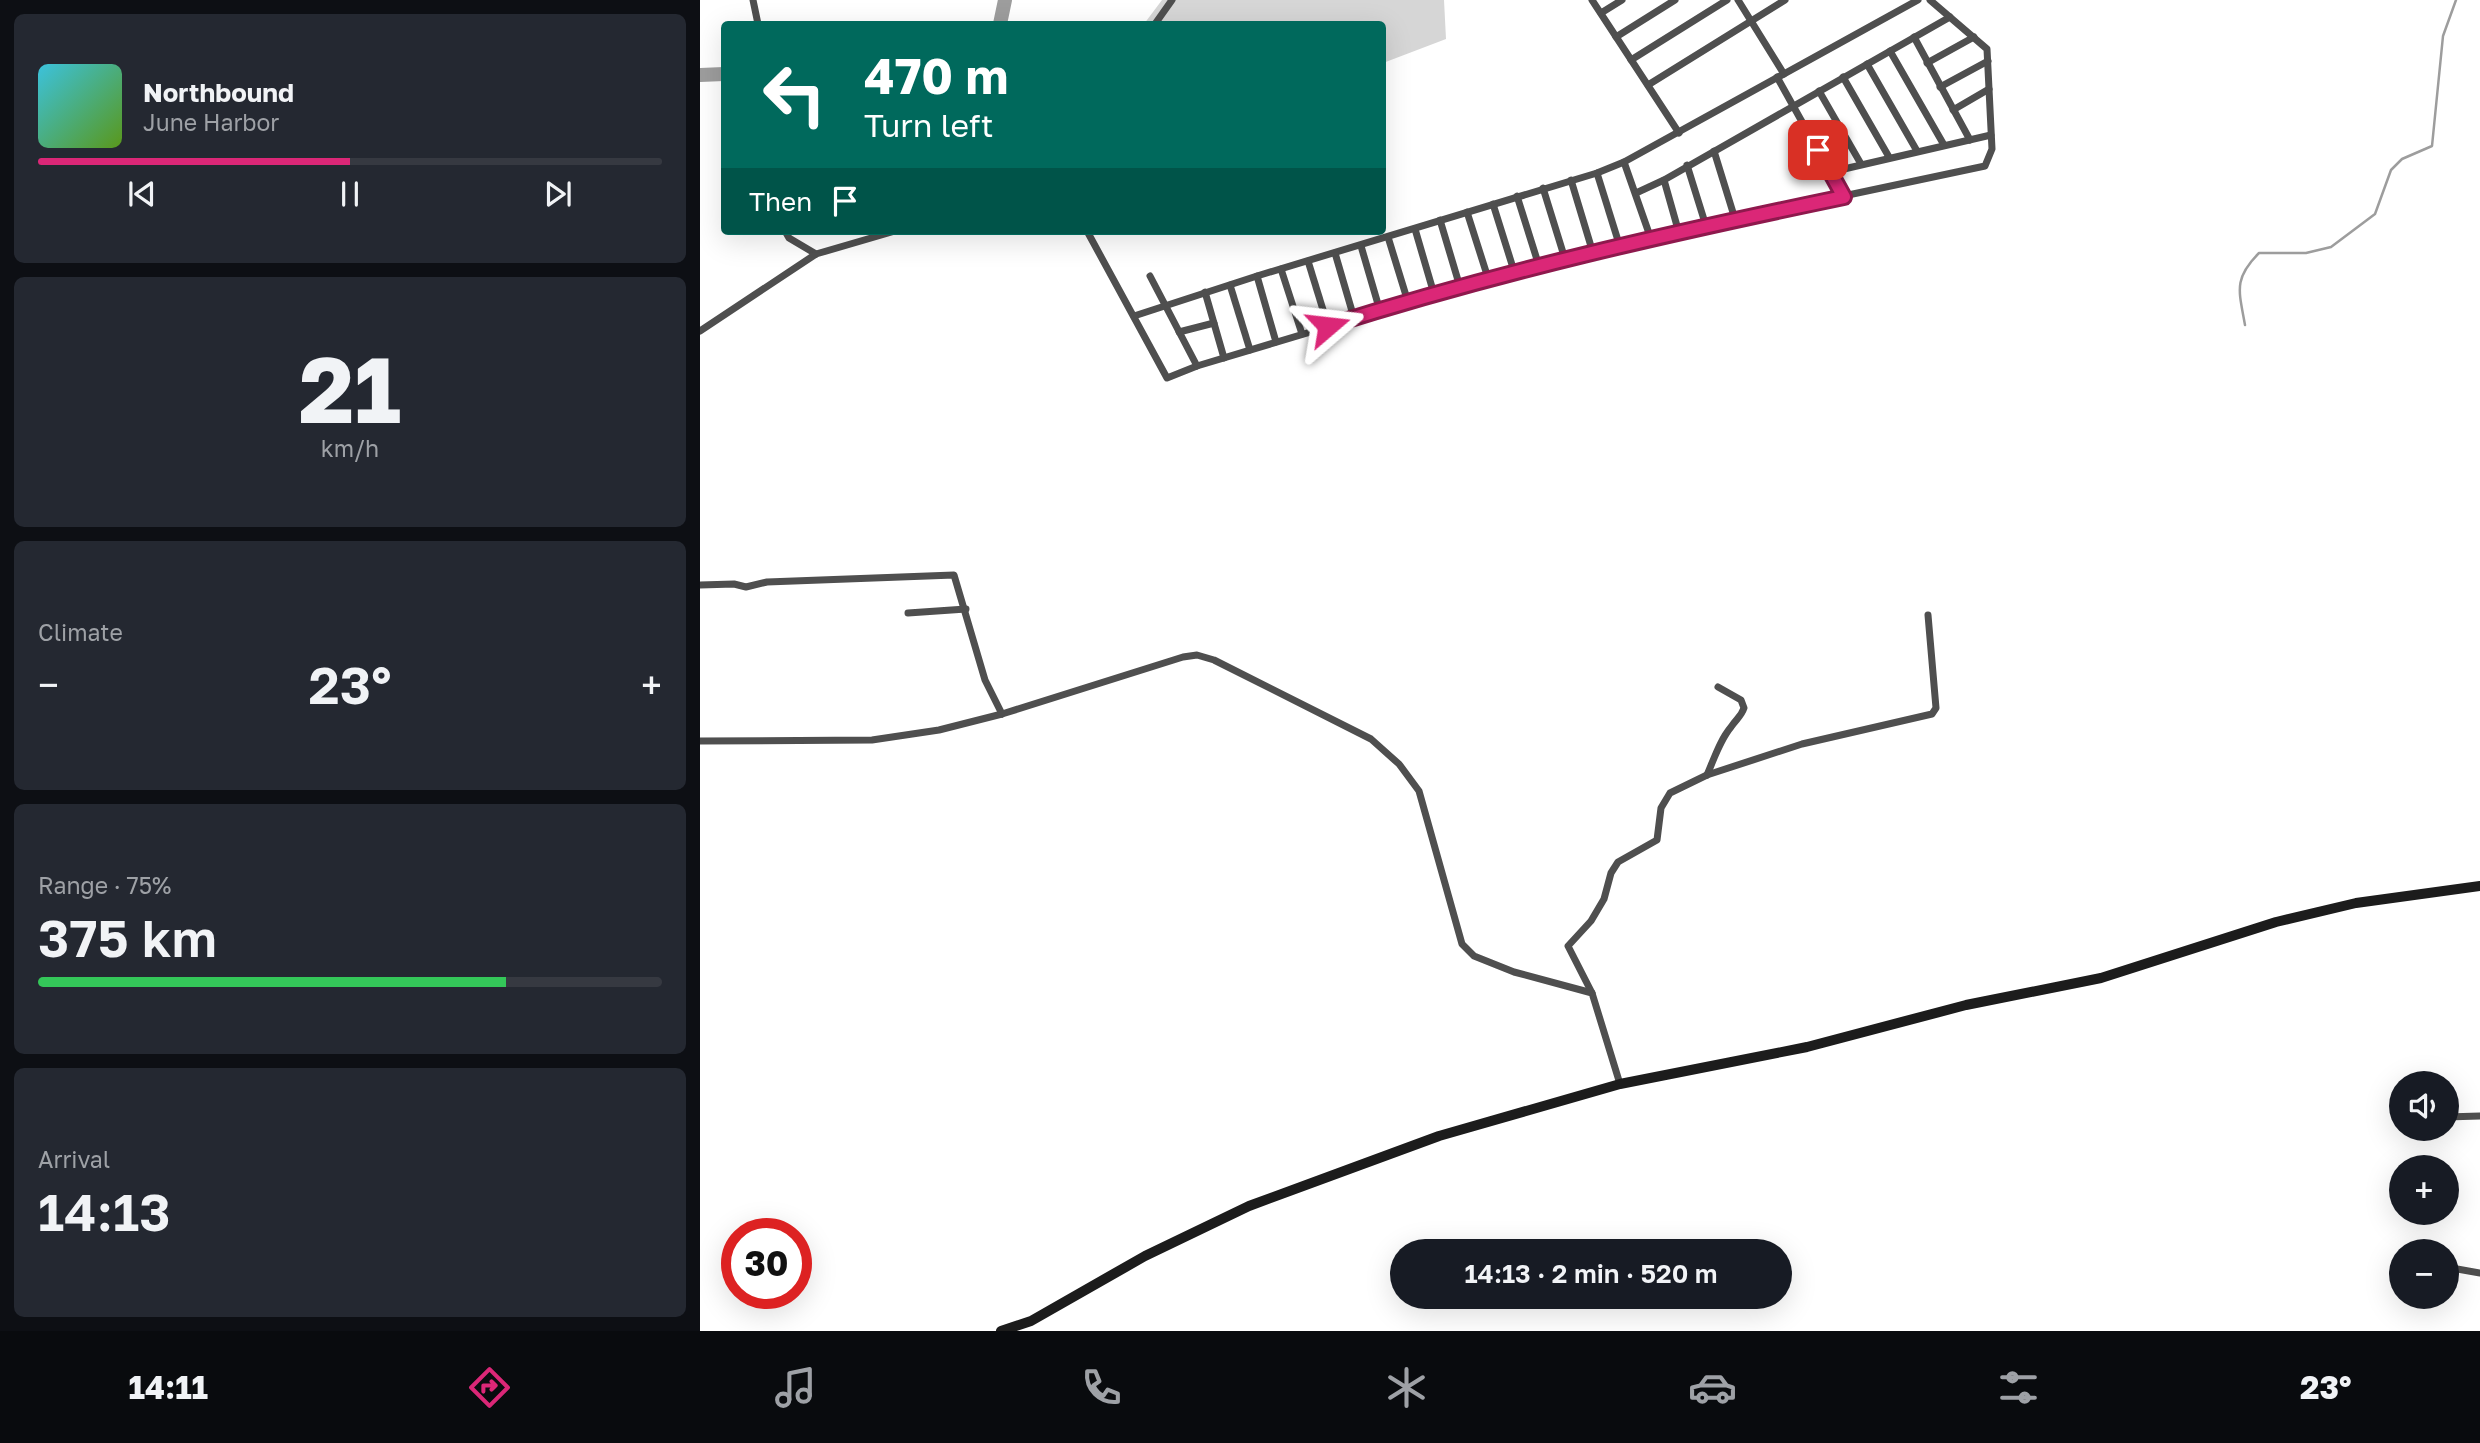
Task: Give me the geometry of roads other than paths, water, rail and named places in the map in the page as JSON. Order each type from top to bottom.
[{"type":"street","points":[[753,0],[757,21]]},
{"type":"street","points":[[1157,21],[1172,0]]},
{"type":"street","points":[[1592,0],[1679,133]]},
{"type":"street","points":[[1601,13],[1622,0]]},
{"type":"street","points":[[1616,37],[1675,0]]},
{"type":"street","points":[[1631,60],[1727,0]]},
{"type":"street","points":[[1738,0],[1844,197]]},
{"type":"street","points":[[1648,85],[1785,0]]},
{"type":"street","points":[[1134,316],[1597,173],[1625,162],[1918,0]]},
{"type":"street","points":[[1089,235],[1167,377],[1514,271],[1735,219],[1985,166],[1992,149],[1987,49],[1930,0]]},
{"type":"street","points":[[1636,192],[1664,180],[1687,164],[1950,17]]},
{"type":"street","points":[[1914,37],[1970,140]]},
{"type":"street","points":[[1927,63],[1974,37]]},
{"type":"street","points":[[1890,51],[1944,145]]},
{"type":"street","points":[[1940,87],[1988,61]]},
{"type":"street","points":[[1867,64],[1917,151]]},
{"type":"street","points":[[1843,77],[1889,157]]},
{"type":"street","points":[[1953,110],[1990,89]]},
{"type":"street","points":[[1819,91],[1861,164]]},
{"type":"street","points":[[1831,172],[1991,135]]},
{"type":"street","points":[[1714,151],[1735,219]]},
{"type":"street","points":[[1625,162],[1651,239]]},
{"type":"street","points":[[1687,164],[1706,226]]},
{"type":"street","points":[[1597,173],[1620,247]]},
{"type":"street","points":[[1571,180],[1593,253]]},
{"type":"street","points":[[1664,180],[1679,233]]},
{"type":"street","points":[[1543,188],[1565,258]]},
{"type":"street","points":[[1517,196],[1539,265]]},
{"type":"street","points":[[1493,204],[1514,271]]},
{"type":"street","points":[[1467,212],[1488,278]]},
{"type":"street","points":[[1440,220],[1460,286]]},
{"type":"street","points":[[1415,229],[1434,294]]},
{"type":"street","points":[[787,235],[816,254]]},
{"type":"street","points":[[700,331],[816,254],[881,235]]},
{"type":"street","points":[[1388,237],[1408,302]]},
{"type":"street","points":[[1361,246],[1380,311]]},
{"type":"street","points":[[1335,253],[1354,318]]},
{"type":"street","points":[[1308,261],[1328,326]]},
{"type":"street","points":[[1281,269],[1301,334]]},
{"type":"street","points":[[1150,276],[1197,366]]},
{"type":"street","points":[[1257,276],[1276,342]]},
{"type":"street","points":[[1230,285],[1250,350]]},
{"type":"street","points":[[1205,292],[1224,358]]},
{"type":"street","points":[[1179,332],[1214,323]]},
{"type":"street","points":[[700,585],[734,584],[746,587],[767,582],[954,575],[985,680],[1002,714]]},
{"type":"street","points":[[908,613],[965,609]]},
{"type":"street","points":[[1620,1084],[1592,993],[1568,946],[1591,921],[1604,900],[1611,873],[1618,862],[1657,840],[1661,808],[1670,793],[1707,775],[1802,744],[1932,714],[1936,708],[1928,615]]},
{"type":"street","points":[[700,741],[872,740],[939,730],[1002,714],[1183,657],[1197,655],[1214,660],[1371,739],[1399,764],[1419,791],[1462,944],[1474,956],[1514,972],[1592,993]]},
{"type":"street","points":[[1707,775],[1725,736],[1741,717],[1744,708],[1741,700],[1718,687]]},
{"type":"street","points":[[1001,1331],[1031,1321],[1145,1256],[1249,1206],[1439,1136],[1620,1084],[1807,1047],[1966,1004],[2101,978],[2276,922],[2356,903],[2480,886]]},
{"type":"street","points":[[2459,1117],[2480,1116]]},
{"type":"street","points":[[2459,1269],[2480,1273]]},
{"type":"waterway","points":[[1001,21],[1005,0]]},
{"type":"waterway","points":[[2245,325],[2240,286],[2245,270],[2259,253],[2306,253],[2331,247],[2375,214],[2391,170],[2402,159],[2432,146],[2443,36],[2456,0]]},
{"type":"waterway","points":[[700,75],[721,74]]}]
